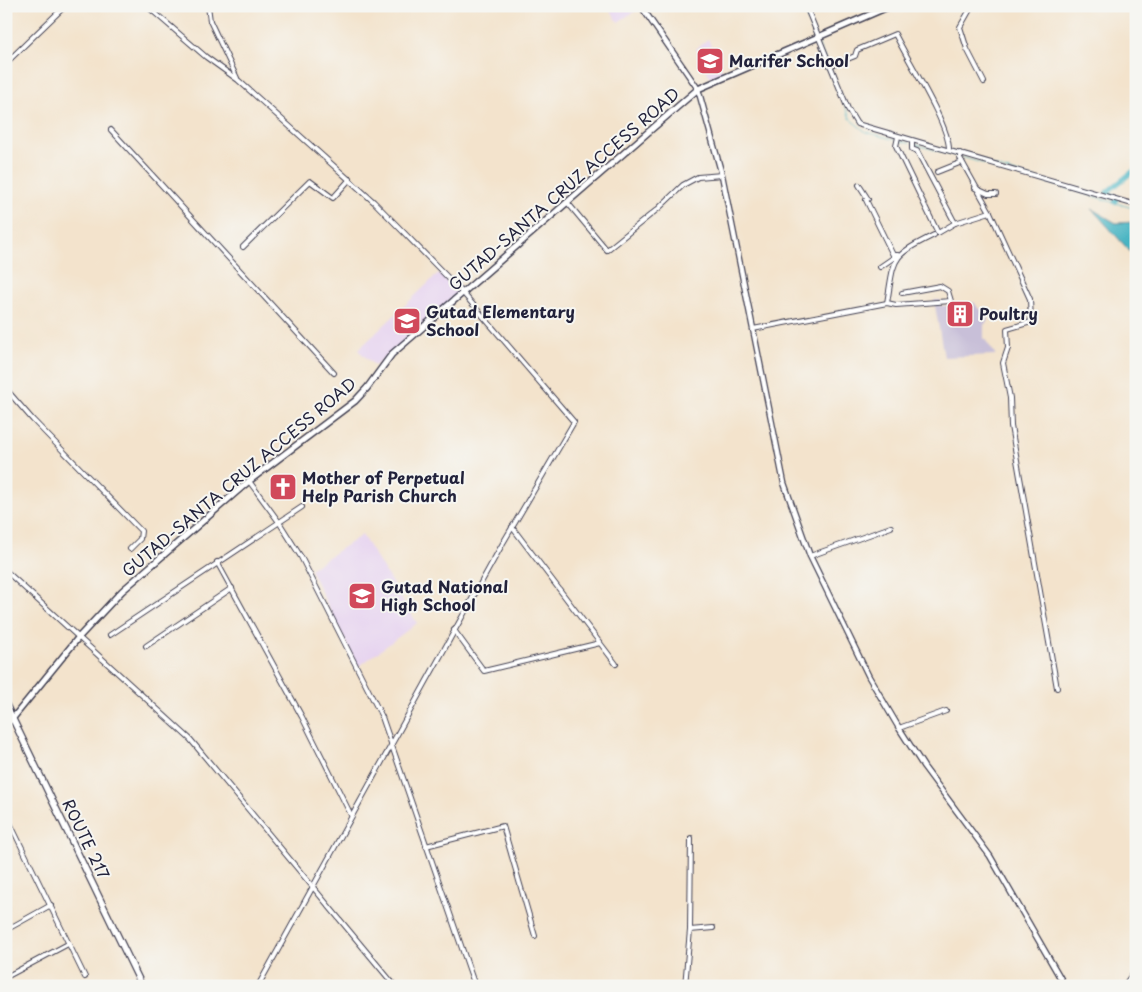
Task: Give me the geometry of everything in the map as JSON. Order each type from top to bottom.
[{"type":"main road","name":"GUTAD-SANTA CRUZ ACCESS ROAD","points":[[13,718],[78,638],[122,591],[250,482],[355,401],[392,354],[698,89],[890,6]]},
{"type":"main road","name":"ROUTE 217","points":[[6,705],[142,986]]},
{"type":"street","points":[[6,63],[65,6]]},
{"type":"street","points":[[147,6],[206,57],[238,80],[350,179],[463,293],[574,422],[454,630],[311,886],[258,986]]},
{"type":"street","points":[[208,6],[210,21],[238,80]]},
{"type":"street","points":[[641,6],[698,89],[722,175],[784,483],[810,556],[869,677],[899,728],[924,767],[990,856],[1065,986]]},
{"type":"street","points":[[806,6],[848,109],[857,124],[1136,205]]},
{"type":"street","points":[[972,6],[960,27],[967,49],[984,82]]},
{"type":"street","points":[[830,66],[855,56],[857,50],[895,34],[940,120],[948,138],[948,150]]},
{"type":"street","points":[[111,130],[334,373]]},
{"type":"street","points":[[898,137],[896,146],[938,233],[955,223],[990,212]]},
{"type":"street","points":[[912,140],[912,149],[917,151],[955,223]]},
{"type":"street","points":[[960,153],[962,162],[968,169],[970,180],[990,212],[1030,299],[1031,322],[1027,325],[1006,329],[1008,348],[1003,363],[1012,416],[1010,426],[1057,688]]},
{"type":"street","points":[[937,172],[962,162]]},
{"type":"street","points":[[567,202],[607,250],[659,208],[683,185],[698,177],[722,175]]},
{"type":"street","points":[[243,247],[310,181],[333,198],[350,179]]},
{"type":"street","points":[[860,185],[868,199],[866,200],[884,240],[893,255],[898,255]]},
{"type":"street","points":[[975,188],[988,194],[996,194]]},
{"type":"street","points":[[880,267],[891,257],[934,235]]},
{"type":"street","points":[[887,303],[893,265],[898,255]]},
{"type":"street","points":[[753,329],[887,303],[896,305],[951,301],[948,291],[940,286],[902,293]]},
{"type":"street","points":[[6,390],[141,531],[140,539],[130,549]]},
{"type":"street","points":[[250,482],[301,557],[382,717],[475,986]]},
{"type":"street","points":[[110,635],[216,562],[302,507]]},
{"type":"street","points":[[512,527],[616,664]]},
{"type":"street","points":[[810,556],[891,527]]},
{"type":"street","points":[[216,562],[302,717],[351,815]]},
{"type":"street","points":[[6,571],[190,739],[395,986]]},
{"type":"street","points":[[146,646],[232,588]]},
{"type":"street","points":[[454,630],[484,671],[600,643]]},
{"type":"street","points":[[899,728],[946,711]]},
{"type":"street","points":[[6,725],[13,718]]},
{"type":"street","points":[[6,815],[85,977]]},
{"type":"street","points":[[426,846],[503,826],[534,936]]},
{"type":"street","points":[[685,986],[690,930],[691,838]]},
{"type":"street","points":[[6,930],[51,905]]},
{"type":"street","points":[[690,930],[713,928]]},
{"type":"street","points":[[6,976],[68,944]]},
{"type":"street","points":[[1124,986],[1136,969]]},
{"type":"shaded area","points":[[608,6],[634,6],[637,10],[618,22]]},
{"type":"shaded area","name":"Marifer School","points":[[708,39],[724,74],[711,79],[696,49]]},
{"type":"shaded area","name":"Gutad Elementary School","points":[[439,273],[458,293],[375,366],[358,350]]},
{"type":"shaded area","name":"Poultry","points":[[934,300],[941,300],[939,306],[961,305],[963,307],[974,302],[978,308],[987,312],[988,320],[984,325],[984,338],[996,355],[944,357]]},
{"type":"shaded area","name":"Gutad National High School","points":[[362,535],[417,623],[358,667],[310,569]]},
{"type":"water","points":[[1092,209],[1116,223],[1136,222],[1134,256]]},
{"type":"waterway","points":[[802,6],[814,36]]},
{"type":"waterway","points":[[818,43],[851,120],[866,132],[896,140]]},
{"type":"waterway","points":[[899,141],[909,143]]},
{"type":"waterway","points":[[914,144],[957,156]]},
{"type":"waterway","points":[[962,157],[1136,209]]},
{"type":"waterway","points":[[1115,202],[1117,198],[1109,195],[1107,192],[1136,169]]},
{"type":"place","name":"Marifer School","points":[[710,61]]},
{"type":"place","name":"Poultry","points":[[960,314]]},
{"type":"place","name":"Gutad Elementary School","points":[[407,321]]},
{"type":"place","name":"Mother of Perpetual Help Parish Church","points":[[283,487]]},
{"type":"place","name":"Gutad National High School","points":[[362,596]]}]
